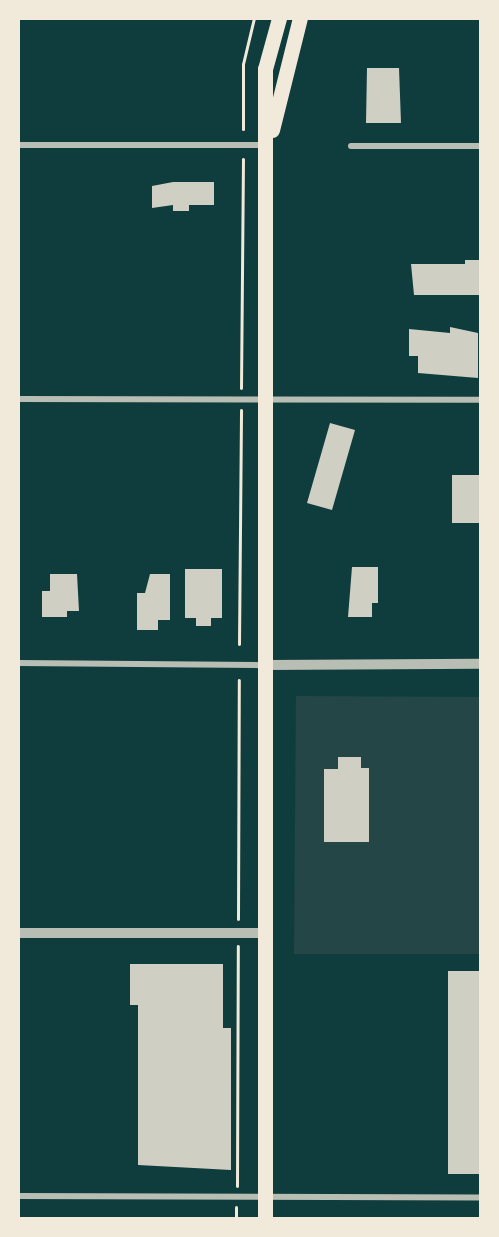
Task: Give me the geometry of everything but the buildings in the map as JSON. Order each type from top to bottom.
[{"type":"main road","points":[[265,1219],[269,145],[265,69],[279,18]]},
{"type":"main road","points":[[269,145],[300,18]]},
{"type":"street","points":[[18,145],[269,145]]},
{"type":"street","points":[[351,146],[481,146]]},
{"type":"street","points":[[18,399],[481,400]]},
{"type":"street","points":[[18,663],[481,664]]},
{"type":"street","points":[[18,933],[266,933]]},
{"type":"street","points":[[18,1196],[481,1198]]},
{"type":"path","points":[[243,129],[243,64],[254,18]]},
{"type":"path","points":[[241,389],[243,159]]},
{"type":"path","points":[[239,644],[241,410]]},
{"type":"path","points":[[236,1219],[239,680]]},
{"type":"shaded area","points":[[296,696],[481,697],[481,954],[294,954]]}]
